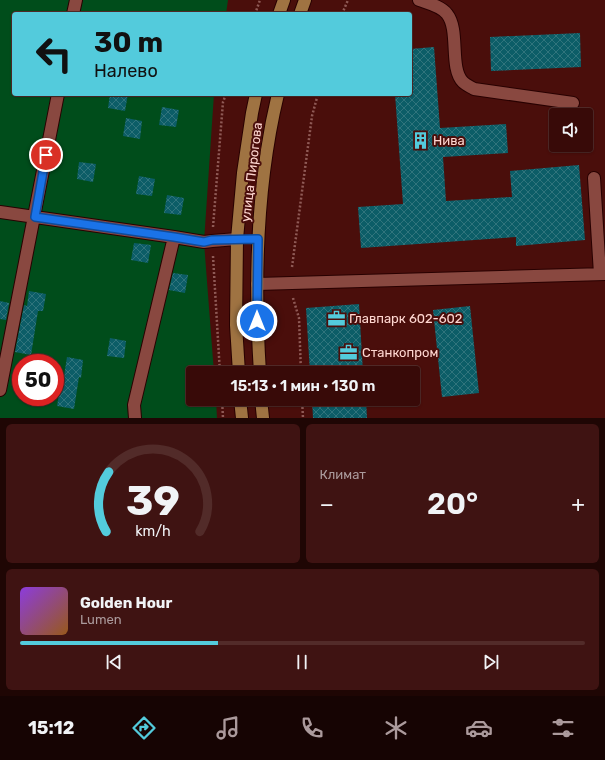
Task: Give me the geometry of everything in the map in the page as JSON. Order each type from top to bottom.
[{"type":"main road","points":[[280,12],[284,0]]},
{"type":"main road","points":[[301,12],[305,0]]},
{"type":"main road","name":"улица Пирогова","points":[[239,366],[236,325],[237,239],[243,173],[256,96]]},
{"type":"main road","name":"улица Пирогова","points":[[259,366],[257,333],[258,239],[264,173],[278,96]]},
{"type":"main road","points":[[237,239],[258,239]]},
{"type":"main road","points":[[236,284],[257,284]]},
{"type":"main road","points":[[241,406],[242,418]]},
{"type":"main road","points":[[262,406],[263,418]]},
{"type":"street","points":[[73,12],[76,0]]},
{"type":"street","points":[[419,0],[437,7],[446,13],[451,22],[457,72],[463,82],[474,89],[573,103]]},
{"type":"street","points":[[0,390],[58,96]]},
{"type":"street","points":[[257,284],[602,274],[594,178]]},
{"type":"street","points":[[0,212],[204,242],[212,240],[237,239]]},
{"type":"street","points":[[134,418],[134,405],[174,237]]},
{"type":"path","points":[[256,12],[260,0]]},
{"type":"path","points":[[343,12],[348,0]]},
{"type":"path","points":[[291,271],[312,116],[317,96]]},
{"type":"path","points":[[291,291],[299,318],[301,366]]},
{"type":"path","points":[[222,406],[223,418]]},
{"type":"path","points":[[302,406],[303,418]]},
{"type":"green space","points":[[0,0],[228,0],[226,12],[12,12],[12,96],[214,96],[204,242],[213,366],[186,366],[186,406],[216,406],[217,418],[0,418]]},
{"type":"building","points":[[580,33],[581,67],[491,71],[490,37]]},
{"type":"building","points":[[434,47],[440,128],[506,124],[508,153],[443,157],[446,201],[512,197],[510,171],[579,165],[585,240],[516,246],[516,237],[361,248],[358,207],[403,204],[395,96],[412,96],[412,49]]},
{"type":"building","points":[[110,96],[128,96],[125,111],[108,108]]},
{"type":"building","points":[[162,107],[179,110],[176,127],[159,125]]},
{"type":"building","points":[[126,118],[142,121],[140,139],[123,136]]},
{"type":"building","points":[[79,162],[96,164],[93,182],[77,179]]},
{"type":"building","points":[[139,176],[155,179],[152,196],[136,194]]},
{"type":"building","points":[[167,195],[184,198],[181,215],[164,213]]},
{"type":"building","points":[[134,243],[151,245],[148,263],[131,260]]},
{"type":"building","points":[[173,273],[188,275],[185,293],[169,290]]},
{"type":"building","points":[[29,291],[46,294],[43,311],[38,311],[31,354],[15,352],[24,305],[27,306]]},
{"type":"building","points":[[0,301],[9,303],[6,320],[0,319]]},
{"type":"building","points":[[359,304],[363,366],[310,366],[306,308]]},
{"type":"building","points":[[470,306],[479,393],[442,397],[433,310]]},
{"type":"building","points":[[110,338],[126,341],[124,358],[107,356]]},
{"type":"building","points":[[67,357],[83,360],[81,378],[79,377],[74,409],[57,406],[64,406],[64,376]]},
{"type":"building","points":[[312,406],[366,406],[367,418],[313,418]]},
{"type":"place","name":"Нива","points":[[420,140]]},
{"type":"place","name":"Главпарк 602-602","points":[[336,318]]},
{"type":"place","name":"Станкопром","points":[[349,352]]},
{"type":"route","points":[[46,155],[35,217],[204,242],[212,240],[258,239],[257,321]]}]
